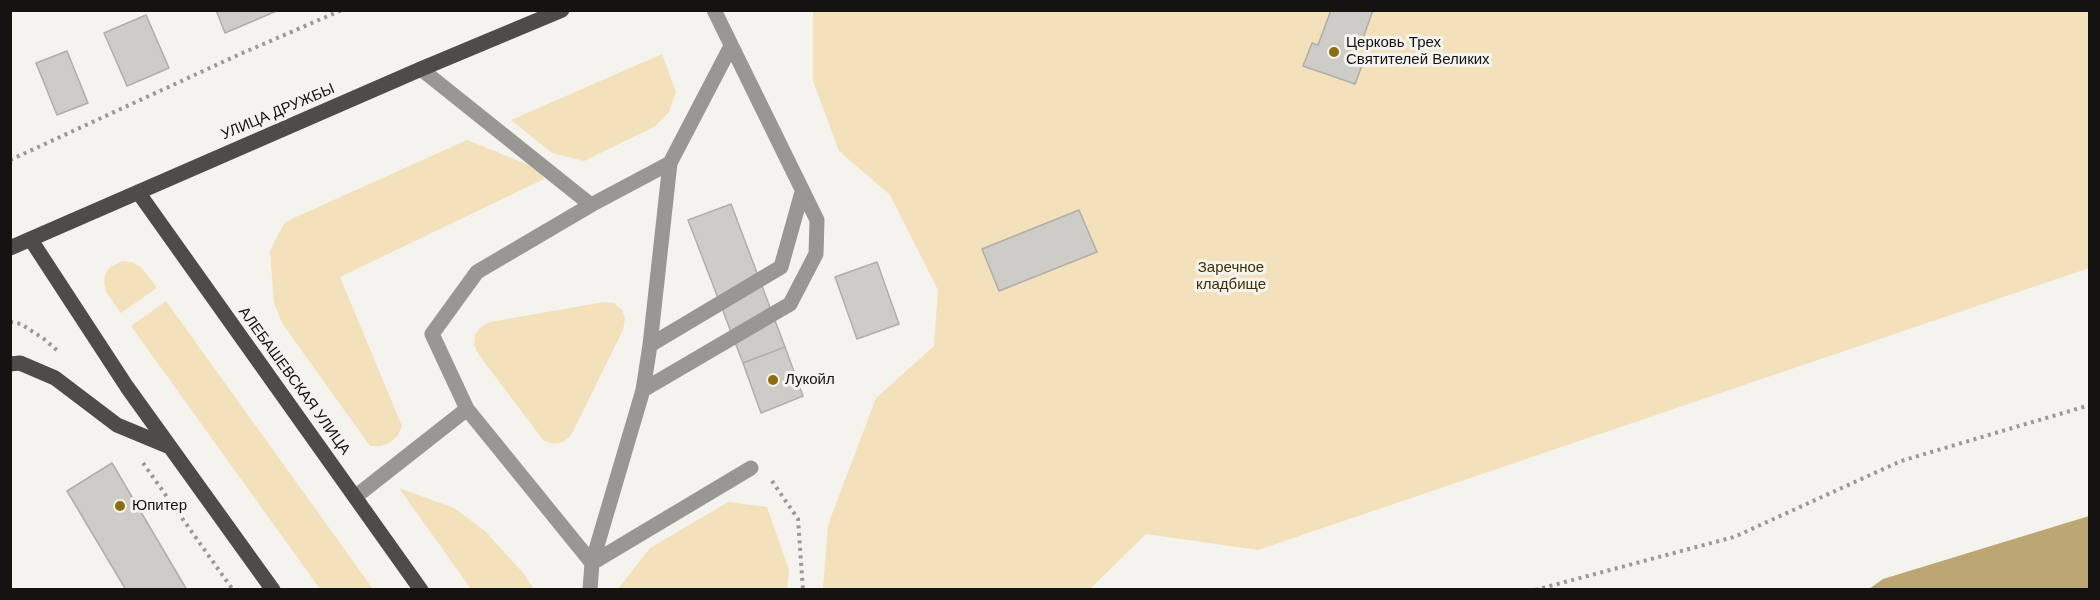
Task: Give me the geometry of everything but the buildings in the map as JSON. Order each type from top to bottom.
[{"type":"main road","name":"УЛИЦА ДРУЖБЫ","points":[[10,248],[562,10]]},
{"type":"main road","name":"АЛЕБАШЕВСКАЯ УЛИЦА","points":[[138,192],[421,590]]},
{"type":"main road","points":[[31,240],[121,377],[273,590]]},
{"type":"main road","points":[[10,364],[20,363],[55,378],[117,425],[171,447]]},
{"type":"lane","points":[[643,390],[790,304],[816,254],[818,220],[802,192],[714,10]]},
{"type":"lane","points":[[590,590],[592,563],[643,390],[670,163],[731,46]]},
{"type":"lane","points":[[421,69],[591,205]]},
{"type":"lane","points":[[592,563],[467,409],[432,334],[477,272],[591,205],[670,163]]},
{"type":"lane","points":[[650,345],[781,267],[802,192]]},
{"type":"lane","points":[[355,497],[467,409]]},
{"type":"lane","points":[[592,563],[751,468]]},
{"type":"path","points":[[10,160],[238,55],[342,10]]},
{"type":"path","points":[[1535,590],[1734,537],[1901,461],[2090,405]]},
{"type":"path","points":[[751,468],[770,478],[798,519],[803,590]]},
{"type":"green space","name":"Заречное кладбище","points":[[813,11],[2089,11],[2089,268],[1258,550],[1146,534],[1090,589],[823,589],[828,525],[876,398],[934,346],[938,290],[890,195],[839,151],[813,81]]},
{"type":"green space","points":[[662,54],[676,92],[669,112],[654,127],[584,161],[552,153],[511,120]]},
{"type":"green space","points":[[467,140],[539,169],[544,179],[340,277],[402,426],[398,435],[391,442],[381,446],[370,446],[282,323],[274,303],[270,251],[285,222]]},
{"type":"green space","points":[[122,261],[141,267],[157,288],[121,313],[106,292],[104,283],[109,268]]},
{"type":"green space","points":[[166,301],[373,589],[320,589],[131,326]]},
{"type":"green space","points":[[604,302],[614,303],[622,310],[625,319],[623,330],[571,435],[563,442],[554,444],[544,441],[479,355],[474,345],[475,335],[481,327],[490,322]]},
{"type":"green space","points":[[399,488],[454,508],[485,531],[524,574],[534,589],[471,589]]},
{"type":"green space","points":[[728,502],[767,507],[789,570],[787,589],[618,589],[650,548]]},
{"type":"shaded area","points":[[2089,516],[2089,589],[1869,589],[1883,579]]},
{"type":"place","name":"Церковь Трех Святителей Великих","points":[[1334,52]]},
{"type":"place","name":"Лукойл","points":[[773,380]]},
{"type":"place","name":"Юпитер","points":[[120,506]]}]
